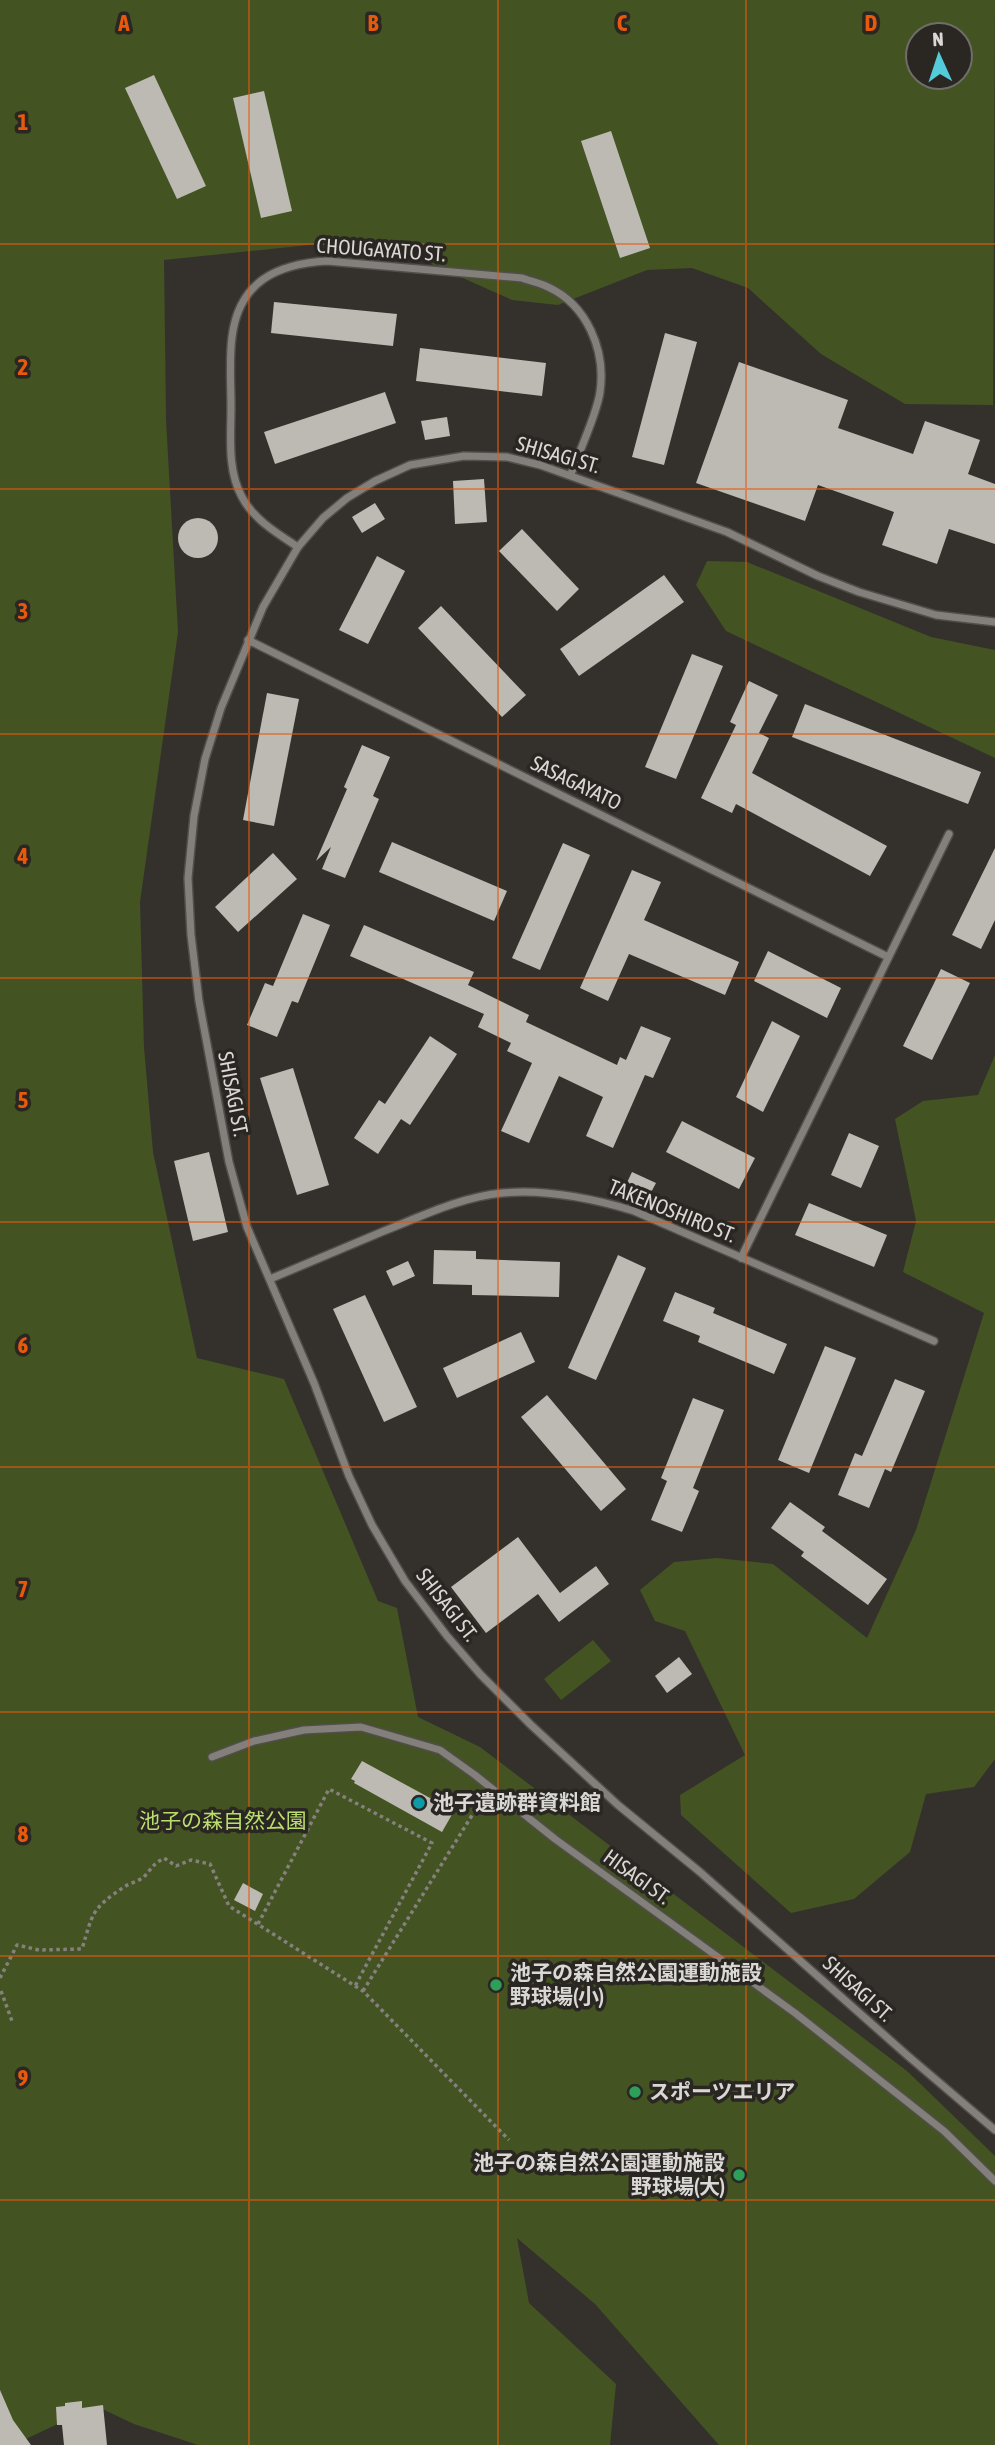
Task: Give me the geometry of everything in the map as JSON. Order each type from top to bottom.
[{"type":"lane","name":"CHOUGAYATO ST.","points":[[298,547],[255,514],[242,497],[233,473],[231,451],[232,336],[238,313],[250,291],[273,272],[298,263],[327,261],[522,278],[550,287],[573,304],[593,331],[600,362],[600,393],[571,474]]},
{"type":"lane","name":"SHISAGI ST.","points":[[995,622],[936,615],[859,592],[818,576],[727,532],[571,474],[507,457],[464,456],[410,465],[347,498],[323,518],[298,547],[263,607],[220,708],[205,759],[194,816],[188,878],[199,1001],[229,1163],[247,1227],[349,1476],[372,1525],[405,1581],[447,1636],[488,1682],[618,1805],[700,1872],[995,2130]]},
{"type":"lane","name":"SASAGAYATO","points":[[248,640],[888,957]]},
{"type":"lane","points":[[741,1258],[950,834]]},
{"type":"lane","name":"TAKENOSHIRO ST.","points":[[270,1279],[423,1215],[462,1202],[501,1193],[546,1192],[597,1199],[634,1211],[934,1341]]},
{"type":"lane","name":"HISAGI ST.","points":[[212,1756],[254,1741],[304,1730],[361,1727],[440,1751],[555,1839],[795,2013],[944,2131],[995,2181]]},
{"type":"path","points":[[363,1991],[490,1787]]},
{"type":"path","points":[[257,1924],[329,1789],[432,1843],[355,1986]]},
{"type":"path","points":[[0,1978],[17,1945],[39,1950],[82,1950],[92,1913],[110,1896],[143,1878],[151,1866],[164,1858],[176,1866],[191,1860],[210,1864],[229,1906],[363,1991],[509,2140]]},
{"type":"path","points":[[0,1989],[12,2021]]},
{"type":"green space","name":"池子の森自然公園","points":[[0,0],[995,0],[993,405],[905,404],[821,354],[748,288],[692,268],[647,270],[558,305],[512,300],[382,242],[337,242],[164,260],[166,420],[178,632],[140,902],[144,1047],[153,1152],[197,1358],[284,1379],[378,1601],[397,1608],[418,1717],[480,1747],[907,2071],[995,2156],[995,2445],[719,2445],[595,2304],[517,2238],[529,2303],[616,2384],[610,2445],[198,2445],[134,2424],[96,2406],[13,2445],[0,2445]]},
{"type":"green space","points":[[707,561],[747,562],[931,637],[995,650],[995,758],[726,631],[696,585]]},
{"type":"green space","points":[[995,1055],[995,1759],[974,1787],[926,1794],[910,1852],[854,1899],[791,1913],[681,1815],[680,1795],[745,1755],[685,1631],[655,1621],[640,1590],[674,1562],[717,1558],[773,1564],[867,1638],[916,1530],[984,1313],[903,1272],[916,1221],[895,1119],[923,1101],[978,1095]]},
{"type":"green space","points":[[593,1640],[611,1661],[561,1700],[544,1679]]},
{"type":"building","points":[[154,75],[206,186],[177,199],[125,88]]},
{"type":"building","points":[[264,91],[292,211],[261,218],[233,98]]},
{"type":"building","points":[[611,131],[650,248],[620,258],[581,141]]},
{"type":"building","points":[[274,302],[397,314],[393,346],[271,333]]},
{"type":"building","points":[[665,333],[697,342],[664,465],[632,457]]},
{"type":"building","points":[[420,348],[546,363],[542,396],[416,381]]},
{"type":"building","points":[[739,362],[848,400],[838,428],[913,454],[925,421],[980,440],[968,474],[995,484],[995,544],[949,529],[937,564],[882,545],[894,512],[818,485],[805,521],[696,483]]},
{"type":"building","points":[[385,392],[396,423],[275,464],[264,432]]},
{"type":"building","points":[[447,417],[450,436],[425,440],[421,421]]},
{"type":"building","points":[[484,479],[487,522],[455,524],[453,481]]},
{"type":"building","points":[[375,503],[385,519],[362,533],[352,517]]},
{"type":"building","points":[[198,518],[206,519],[212,524],[217,530],[217,546],[212,552],[206,557],[198,558],[190,557],[184,552],[179,546],[178,538],[179,530],[184,524],[190,519]]},
{"type":"building","points":[[522,529],[579,589],[557,611],[499,551]]},
{"type":"building","points":[[377,556],[405,571],[368,644],[339,630]]},
{"type":"building","points":[[664,575],[684,602],[579,676],[560,649]]},
{"type":"building","points":[[441,606],[526,695],[502,717],[418,628]]},
{"type":"building","points":[[692,654],[723,666],[676,779],[645,767]]},
{"type":"building","points":[[749,681],[778,695],[759,733],[769,738],[752,773],[887,846],[870,876],[736,804],[732,813],[701,798],[736,725],[730,722]]},
{"type":"building","points":[[267,693],[299,699],[274,826],[243,820]]},
{"type":"building","points":[[805,704],[981,772],[968,804],[792,737]]},
{"type":"building","points":[[362,745],[390,757],[373,796],[379,799],[345,878],[322,869],[331,847],[316,861],[347,789],[344,787]]},
{"type":"building","points":[[392,842],[507,891],[494,921],[379,872]]},
{"type":"building","points":[[563,843],[590,855],[540,970],[512,958]]},
{"type":"building","points":[[995,848],[995,920],[981,949],[952,935]]},
{"type":"building","points":[[273,853],[297,879],[238,932],[215,907]]},
{"type":"building","points":[[632,870],[661,882],[644,920],[739,962],[725,995],[629,954],[608,1001],[580,988]]},
{"type":"building","points":[[303,914],[330,925],[298,1003],[292,1001],[277,1037],[247,1025],[265,983],[273,986]]},
{"type":"building","points":[[364,925],[474,972],[468,985],[529,1015],[526,1022],[617,1065],[620,1057],[626,1060],[641,1026],[671,1038],[653,1078],[645,1075],[613,1148],[586,1136],[603,1097],[559,1076],[529,1143],[501,1131],[532,1063],[507,1051],[511,1043],[478,1027],[484,1014],[350,956]]},
{"type":"building","points":[[768,951],[841,988],[827,1018],[754,981]]},
{"type":"building","points":[[941,969],[970,983],[932,1060],[903,1046]]},
{"type":"building","points":[[772,1021],[800,1036],[763,1112],[736,1097]]},
{"type":"building","points":[[430,1036],[457,1054],[410,1125],[401,1119],[378,1154],[354,1138],[379,1100],[385,1104]]},
{"type":"building","points":[[293,1068],[329,1185],[297,1195],[260,1078]]},
{"type":"building","points":[[682,1121],[755,1158],[739,1189],[666,1152]]},
{"type":"building","points":[[849,1133],[879,1146],[861,1188],[831,1175]]},
{"type":"building","points":[[209,1152],[228,1232],[193,1241],[174,1161]]},
{"type":"building","points":[[632,1172],[656,1183],[647,1200],[624,1189]]},
{"type":"building","points":[[809,1203],[887,1235],[874,1267],[795,1235]]},
{"type":"building","points":[[434,1250],[476,1251],[476,1259],[560,1262],[559,1297],[472,1295],[472,1285],[433,1284]]},
{"type":"building","points":[[618,1255],[646,1268],[596,1380],[568,1368]]},
{"type":"building","points":[[408,1261],[415,1276],[393,1286],[386,1271]]},
{"type":"building","points":[[675,1292],[715,1308],[713,1313],[787,1344],[774,1374],[698,1342],[700,1336],[663,1321]]},
{"type":"building","points":[[365,1295],[417,1407],[384,1422],[333,1309]]},
{"type":"building","points":[[521,1332],[535,1362],[457,1398],[443,1368]]},
{"type":"building","points":[[825,1346],[856,1358],[809,1473],[778,1460]]},
{"type":"building","points":[[895,1379],[925,1391],[891,1472],[885,1469],[869,1508],[838,1495],[855,1453],[862,1456]]},
{"type":"building","points":[[547,1395],[626,1489],[601,1511],[521,1417]]},
{"type":"building","points":[[693,1398],[724,1410],[693,1488],[699,1491],[682,1532],[651,1520],[667,1481],[661,1478]]},
{"type":"building","points":[[790,1502],[825,1527],[822,1531],[887,1579],[868,1605],[801,1556],[804,1552],[771,1528]]},
{"type":"building","points":[[518,1537],[560,1593],[596,1566],[609,1584],[559,1622],[538,1594],[486,1633],[451,1587]]},
{"type":"building","points":[[679,1657],[692,1674],[667,1693],[655,1676]]},
{"type":"building","points":[[362,1761],[454,1811],[442,1832],[354,1783],[351,1779]]},
{"type":"building","points":[[243,1883],[263,1894],[255,1911],[234,1900]]},
{"type":"building","points":[[0,2390],[13,2420],[31,2445],[0,2445]]},
{"type":"building","points":[[82,2401],[82,2408],[103,2405],[107,2445],[64,2445],[62,2425],[57,2425],[56,2407]]},
{"type":"place","name":"池子遺跡群資料館","points":[[419,1803]]},
{"type":"place","name":"池子の森自然公園運動施設 野球場(小)","points":[[496,1985]]},
{"type":"place","name":"スポーツエリア","points":[[635,2092]]},
{"type":"place","name":"池子の森自然公園運動施設 野球場(大)","points":[[739,2175]]}]
